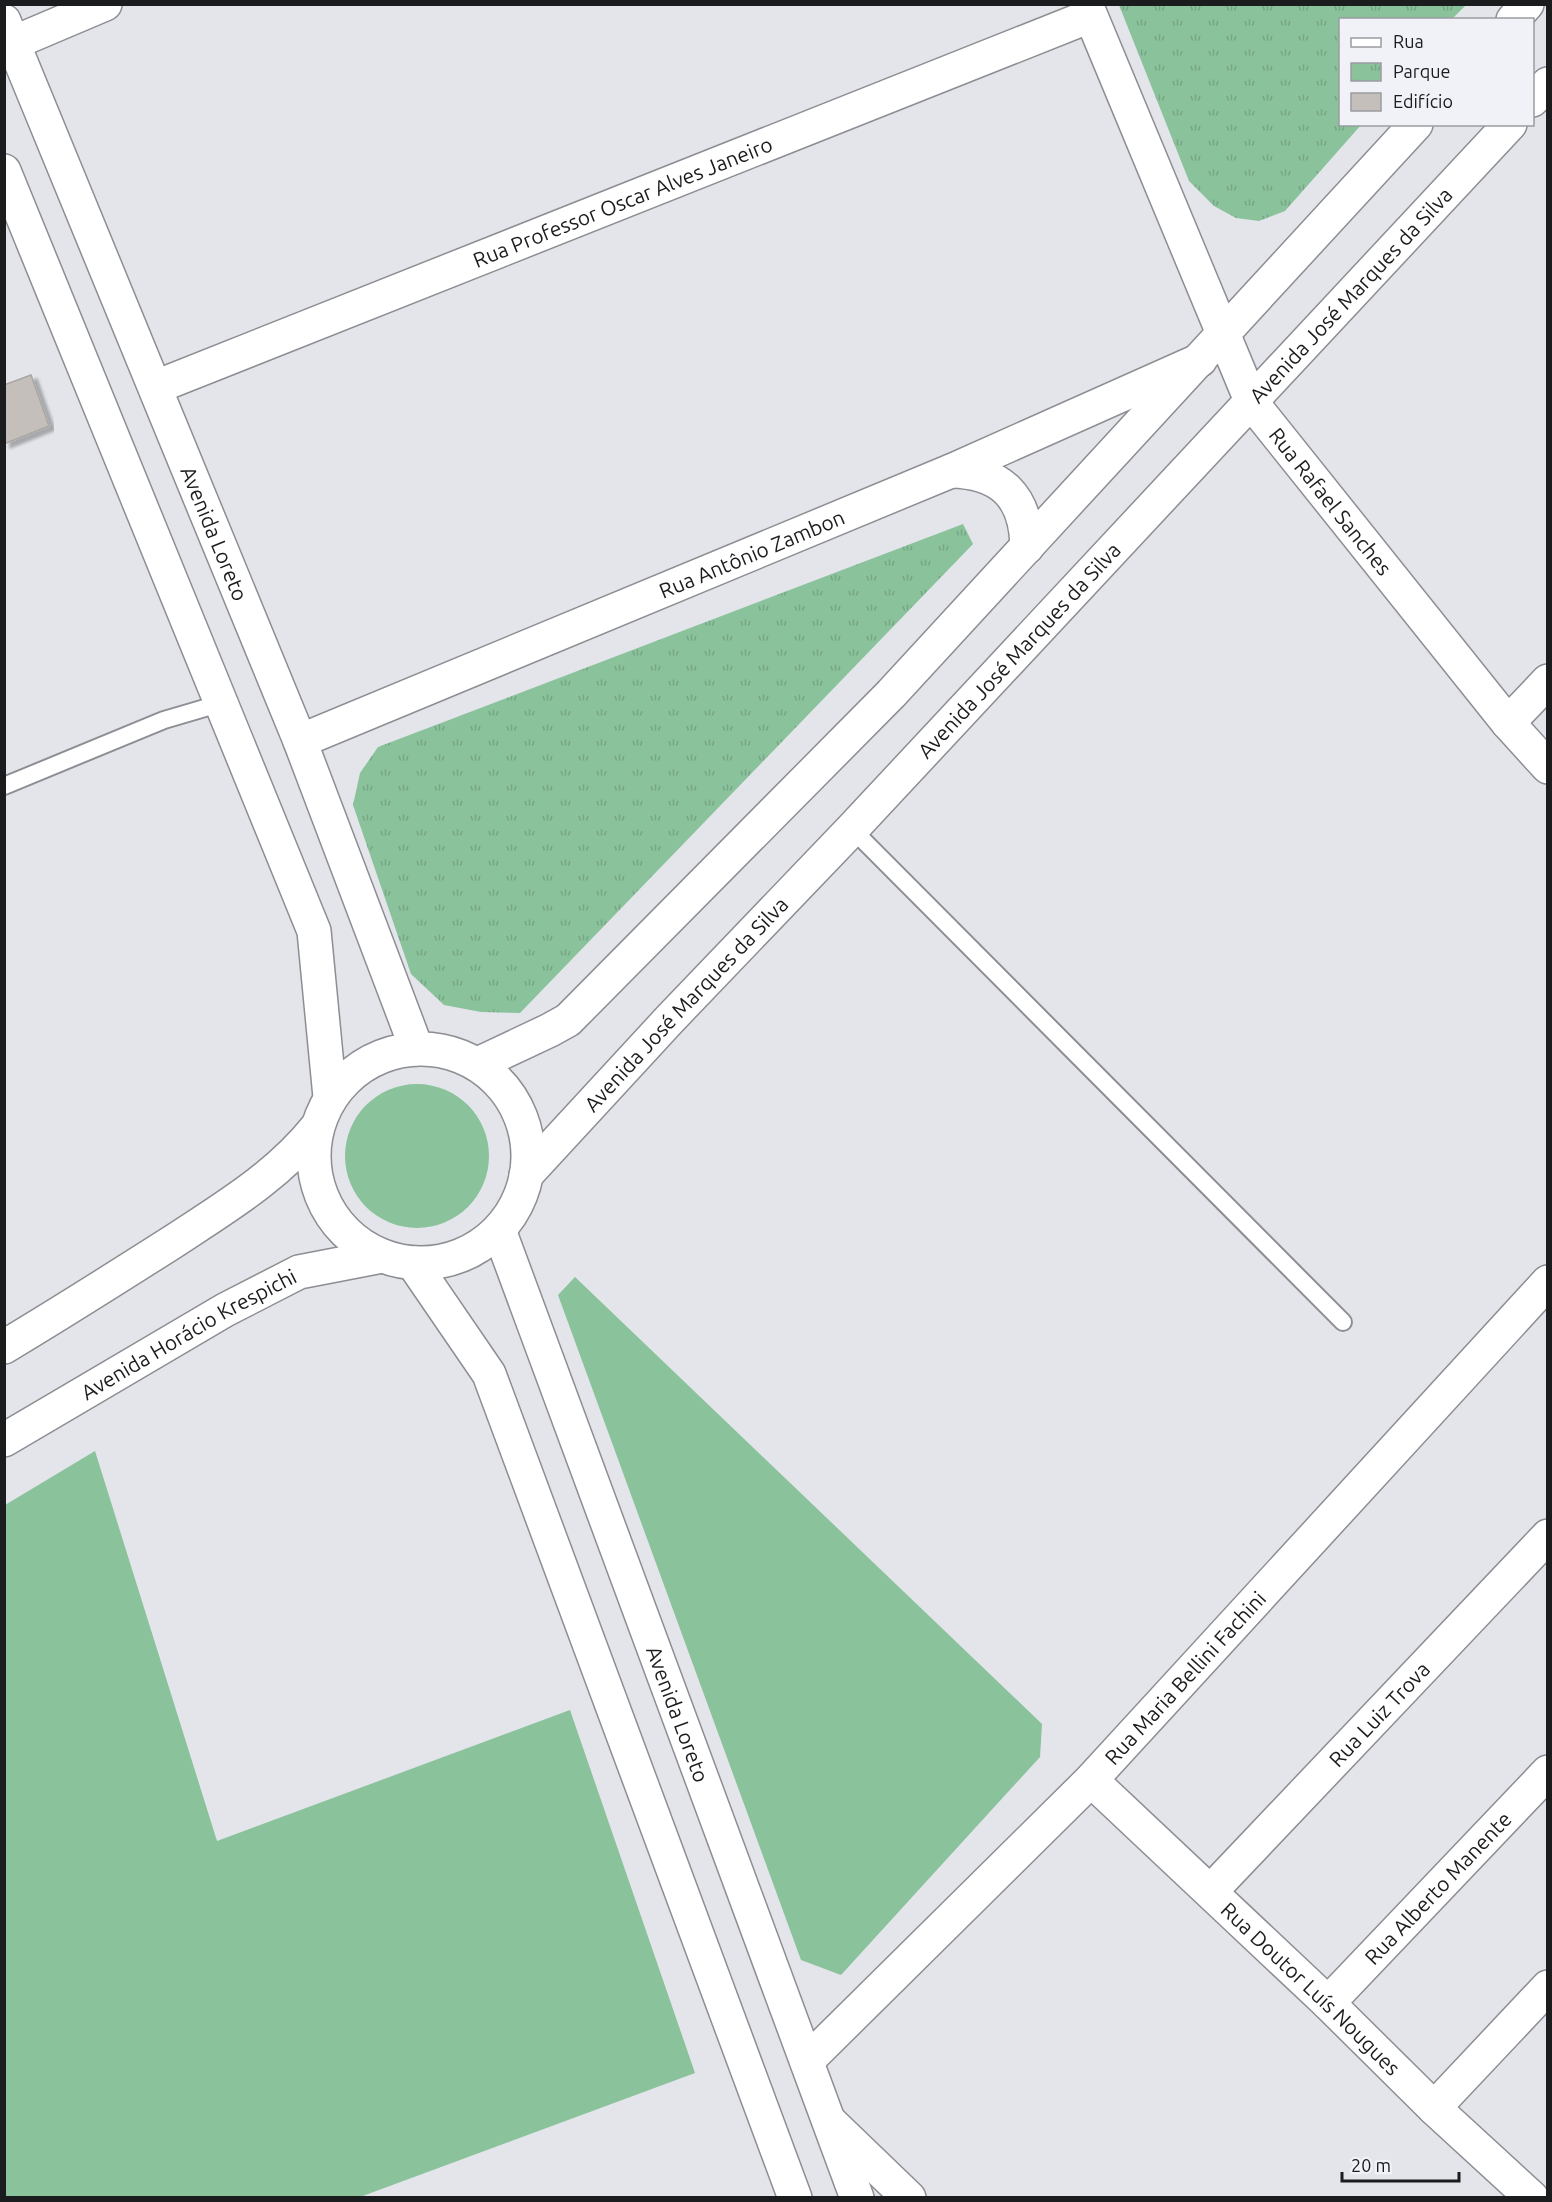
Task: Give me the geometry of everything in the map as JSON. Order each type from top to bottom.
[{"type":"street","points":[[9,32],[105,4]]},
{"type":"street","points":[[1515,18],[1527,4]]},
{"type":"street","name":"Rua Rafael Sanches","points":[[1088,10],[1252,402],[1508,723],[1548,767]]},
{"type":"street","name":"Rua Professor Oscar Alves Janeiro","points":[[156,387],[1088,10]]},
{"type":"street","name":"Avenida Loreto","points":[[9,32],[300,741],[416,1047]]},
{"type":"street","points":[[1534,99],[1548,84]]},
{"type":"street","points":[[478,1064],[568,1020],[891,694],[1414,126]]},
{"type":"street","name":"Avenida José Marques da Silva","points":[[526,1175],[669,1020],[852,830],[1508,126]]},
{"type":"street","points":[[4,171],[314,931],[330,1097]]},
{"type":"street","name":"Rua Antônio Zambon","points":[[300,741],[951,471],[1200,360]]},
{"type":"street","points":[[951,471],[971,471],[991,478],[1008,490],[1020,507],[1027,526],[1027,547]]},
{"type":"street","points":[[1508,723],[1548,681]]},
{"type":"street","points":[[416,1047],[448,1051],[478,1064],[502,1085],[519,1113],[528,1143],[526,1175],[517,1205],[499,1230],[474,1250],[445,1261],[398,1260],[355,1241],[333,1218],[319,1190],[313,1158],[317,1127],[330,1097],[353,1072],[383,1054],[416,1047]]},
{"type":"street","points":[[4,1347],[86,1298],[249,1192],[282,1166],[317,1127]]},
{"type":"street","name":"Avenida Loreto","points":[[499,1230],[808,2060],[857,2198]]},
{"type":"street","points":[[398,1260],[489,1374],[795,2198]]},
{"type":"street","name":"Avenida Horácio Krespichi","points":[[4,1440],[225,1310],[298,1272],[398,1260]]},
{"type":"street","name":"Rua Maria Bellini Fachini","points":[[808,2060],[1091,1780],[1548,1282]]},
{"type":"street","name":"Rua Luiz Trova","points":[[1211,1891],[1548,1536]]},
{"type":"street","name":"Rua Alberto Manente","points":[[1328,2003],[1548,1772]]},
{"type":"street","name":"Rua Doutor Luís Nougues","points":[[1091,1780],[1211,1891],[1434,2108],[1532,2198]]},
{"type":"street","points":[[1434,2108],[1548,1987]]},
{"type":"street","points":[[829,2121],[909,2198]]},
{"type":"lane","points":[[4,786],[164,720],[222,703]]},
{"type":"lane","points":[[852,830],[1342,1322]]},
{"type":"green space","points":[[1119,5],[1466,5],[1453,18],[1339,18],[1339,126],[1360,126],[1285,211],[1259,221],[1236,218],[1214,206],[1189,181]]},
{"type":"green space","points":[[963,524],[973,544],[520,1013],[481,1012],[444,1005],[411,974],[353,805],[360,773],[378,747]]},
{"type":"green space","points":[[417,1084],[445,1089],[468,1105],[484,1128],[489,1156],[484,1184],[468,1207],[445,1223],[417,1228],[389,1223],[366,1207],[350,1184],[345,1156],[350,1128],[366,1105],[389,1089]]},
{"type":"green space","points":[[575,1277],[1042,1724],[1040,1757],[841,1975],[801,1960],[558,1295]]},
{"type":"green space","points":[[95,1451],[217,1841],[570,1710],[695,2073],[360,2197],[5,2197],[5,1505]]},
{"type":"building","points":[[31,375],[49,426],[4,444],[4,385]]}]
